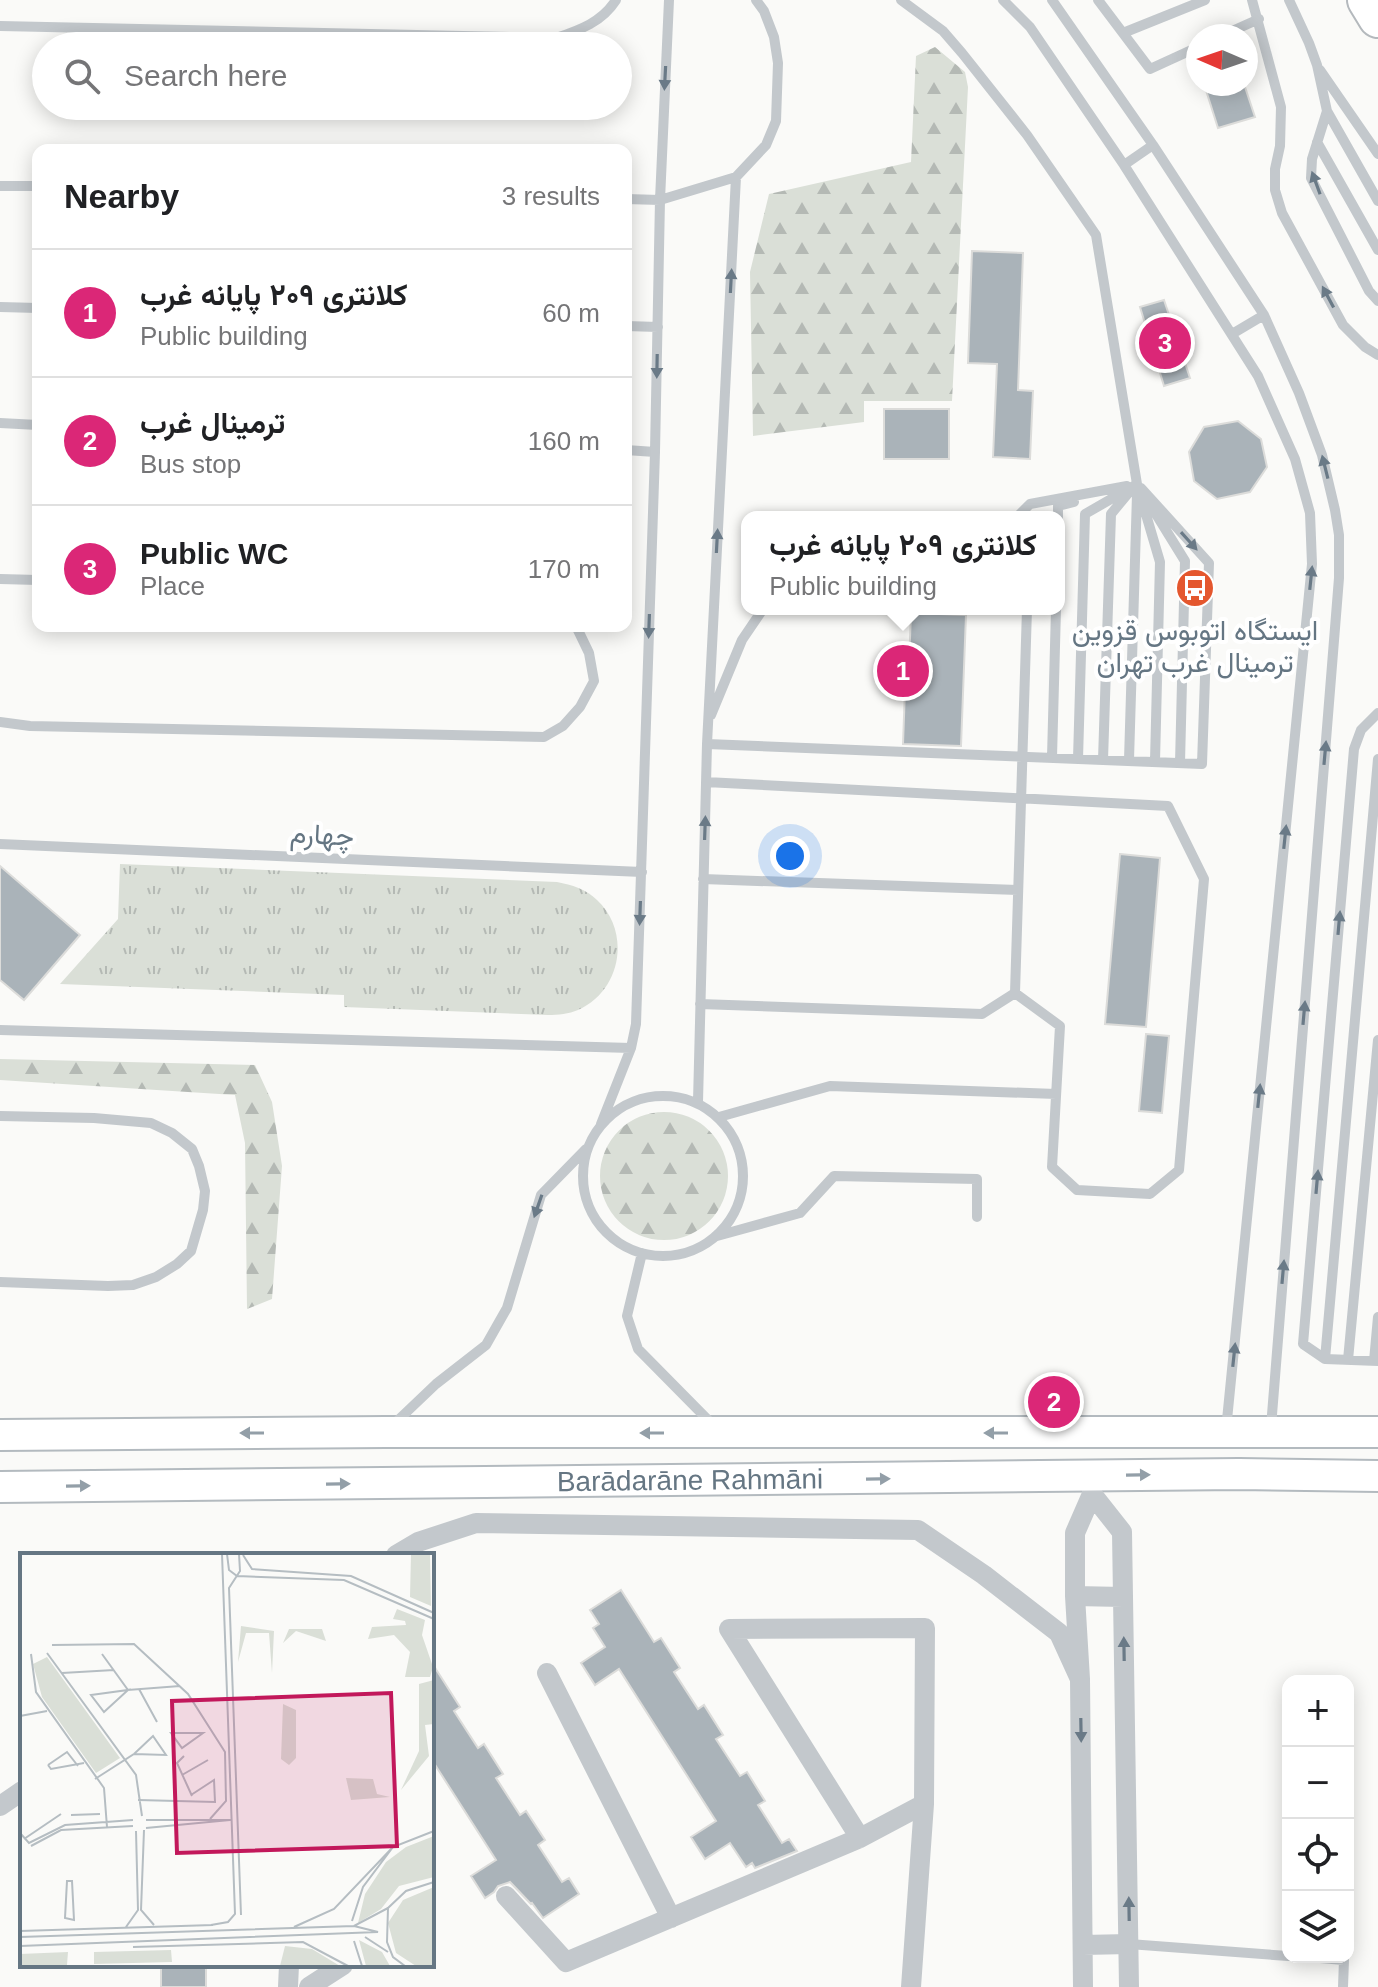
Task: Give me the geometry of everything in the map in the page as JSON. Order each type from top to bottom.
[{"type":"highway","points":[[1367,0],[1378,18]]},
{"type":"main road","name":"Barādarāne Rahmāni","points":[[0,1435],[1378,1432]]},
{"type":"main road","name":"Barādarāne Rahmāni","points":[[0,1487],[1092,1485],[1239,1474],[1378,1476]]},
{"type":"street","points":[[1083,1987],[1080,1679],[1075,1533],[1092,1485]]},
{"type":"street","points":[[1092,1485],[1122,1532],[1129,1987]]},
{"type":"street","points":[[399,1553],[418,1542],[476,1523],[918,1530],[984,1575],[1059,1633],[1080,1679]]},
{"type":"street","points":[[1075,1596],[1123,1597]]},
{"type":"street","points":[[860,1838],[729,1629],[925,1628],[924,1804],[911,1987]]},
{"type":"street","points":[[547,1673],[671,1918]]},
{"type":"street","points":[[0,1806],[20,1792]]},
{"type":"street","points":[[506,1896],[566,1962],[860,1838],[924,1804]]},
{"type":"street","points":[[1083,1945],[1129,1944]]},
{"type":"street","points":[[288,1987],[289,1967]]},
{"type":"street","points":[[309,1987],[340,1967]]},
{"type":"lane","points":[[574,32],[586,28],[610,9],[616,0]]},
{"type":"lane","points":[[385,1432],[436,1384],[486,1345],[507,1308],[541,1195],[588,1147],[601,1124],[631,1048],[636,1024],[660,200],[669,0]]},
{"type":"lane","points":[[632,199],[660,200],[736,177],[766,145],[776,121],[778,63],[774,37],[756,0]]},
{"type":"lane","points":[[901,0],[943,31],[962,53],[1027,135],[1096,235],[1137,484],[1160,562],[1155,761]]},
{"type":"lane","points":[[1003,0],[1030,27],[1124,165],[1258,376],[1295,459],[1310,513],[1312,564],[1226,1432]]},
{"type":"lane","points":[[1052,0],[1153,145],[1264,315],[1299,393],[1322,455],[1339,535],[1339,578],[1270,1433]]},
{"type":"lane","points":[[1116,0],[1100,2],[1150,69],[1186,52]]},
{"type":"lane","points":[[1123,33],[1205,0]]},
{"type":"lane","points":[[1252,0],[1281,107],[1275,190],[1282,213],[1343,325],[1378,355]]},
{"type":"lane","points":[[1289,0],[1317,65],[1327,111],[1378,201]]},
{"type":"lane","points":[[1248,24],[1259,19]]},
{"type":"lane","points":[[0,26],[278,32]]},
{"type":"lane","points":[[1317,65],[1378,154]]},
{"type":"lane","points":[[1327,111],[1312,159],[1311,178],[1369,291],[1378,301]]},
{"type":"lane","points":[[1317,142],[1378,250]]},
{"type":"lane","points":[[1124,165],[1153,145]]},
{"type":"lane","points":[[698,1102],[707,744],[736,177]]},
{"type":"lane","points":[[0,186],[32,186]]},
{"type":"lane","points":[[0,307],[32,308]]},
{"type":"lane","points":[[1232,334],[1264,315]]},
{"type":"lane","points":[[632,326],[658,327]]},
{"type":"lane","points":[[0,423],[32,425]]},
{"type":"lane","points":[[632,450],[655,452]]},
{"type":"lane","points":[[1023,511],[1030,504],[1137,484]]},
{"type":"lane","points":[[1058,511],[1058,506],[1137,484]]},
{"type":"lane","points":[[1078,759],[1085,514],[1137,484]]},
{"type":"lane","points":[[1103,760],[1111,514],[1137,484]]},
{"type":"lane","points":[[1129,760],[1137,484]]},
{"type":"lane","points":[[1137,484],[1185,561],[1180,763]]},
{"type":"lane","points":[[707,744],[1202,764],[1209,563],[1137,484]]},
{"type":"lane","points":[[1030,504],[1030,511]]},
{"type":"lane","points":[[0,579],[32,580]]},
{"type":"lane","points":[[708,721],[742,640],[759,615]]},
{"type":"lane","points":[[1015,993],[1027,615]]},
{"type":"lane","points":[[1052,757],[1056,615]]},
{"type":"lane","points":[[0,722],[30,726],[544,737],[563,726],[580,707],[594,681],[589,653],[579,632]]},
{"type":"lane","points":[[1378,713],[1361,730],[1354,749],[1303,1344],[1325,1359],[1376,1361],[1378,1317]]},
{"type":"lane","points":[[1325,1359],[1378,759]]},
{"type":"lane","points":[[706,782],[1168,806],[1204,879],[1179,1170],[1150,1194],[1077,1190],[1052,1167],[1060,1026],[1015,993]]},
{"type":"lane","name":"چهارم","points":[[0,844],[642,872]]},
{"type":"lane","points":[[703,879],[1018,890]]},
{"type":"lane","points":[[700,1004],[982,1014],[1015,993]]},
{"type":"lane","points":[[0,1030],[631,1048]]},
{"type":"lane","points":[[1348,1360],[1378,1040]]},
{"type":"lane","points":[[719,1117],[830,1086],[1056,1094]]},
{"type":"lane","points":[[601,1124],[621,1107],[646,1096],[672,1095],[698,1102],[719,1117],[735,1139],[743,1164],[742,1191],[733,1216],[717,1236]]},
{"type":"lane","points":[[0,1116],[151,1123],[172,1133],[192,1149],[205,1191],[191,1251],[156,1277],[133,1285],[108,1286],[0,1282]]},
{"type":"lane","points":[[588,1147],[583,1173],[586,1200],[598,1224],[618,1242],[642,1253],[668,1256],[694,1250],[717,1236],[800,1213],[834,1176],[977,1179],[977,1217]]},
{"type":"lane","points":[[642,1253],[627,1316],[638,1349],[721,1433]]},
{"type":"lane","points":[[1129,1944],[1282,1956]]},
{"type":"lane","points":[[1343,1987],[1344,1963]]},
{"type":"green space","points":[[935,47],[965,72],[968,87],[952,401],[864,401],[864,422],[753,436],[750,272],[769,194],[911,162],[916,56]]},
{"type":"green space","points":[[120,864],[557,882],[588,893],[608,913],[618,943],[617,960],[604,989],[593,1001],[575,1011],[556,1015],[344,1007],[344,995],[60,984],[118,919]]},
{"type":"green space","points":[[0,1059],[255,1065],[272,1102],[282,1166],[272,1299],[247,1309],[245,1143],[235,1095],[0,1080]]},
{"type":"green space","points":[[664,1112],[688,1117],[709,1131],[723,1152],[728,1176],[723,1200],[709,1221],[688,1235],[664,1240],[640,1235],[619,1221],[605,1200],[600,1176],[605,1152],[619,1131],[640,1117]]},
{"type":"building","points":[[1208,96],[1248,96],[1255,117],[1218,128]]},
{"type":"building","points":[[972,251],[1023,253],[1018,390],[1033,391],[1030,459],[993,457],[997,364],[968,363]]},
{"type":"building","points":[[1164,300],[1190,378],[1164,386],[1140,307]]},
{"type":"building","points":[[884,409],[949,409],[949,459],[884,459]]},
{"type":"building","points":[[1238,421],[1261,439],[1267,467],[1250,492],[1217,499],[1194,481],[1189,452],[1204,427]]},
{"type":"building","points":[[911,615],[966,615],[961,746],[903,744],[905,689],[908,689]]},
{"type":"building","points":[[1120,854],[1160,858],[1146,1027],[1105,1024]]},
{"type":"building","points":[[0,866],[80,935],[24,1000],[0,980]]},
{"type":"building","points":[[1146,1034],[1169,1036],[1162,1113],[1139,1111]]},
{"type":"building","points":[[621,1590],[654,1642],[661,1638],[680,1668],[674,1672],[698,1709],[704,1705],[723,1735],[716,1739],[740,1776],[747,1772],[765,1801],[758,1805],[782,1843],[789,1839],[797,1851],[755,1868],[752,1863],[746,1867],[730,1843],[705,1859],[691,1837],[716,1821],[619,1669],[595,1685],[581,1663],[605,1647],[593,1628],[599,1624],[590,1610]]},
{"type":"building","points":[[434,1666],[460,1707],[454,1711],[478,1748],[484,1744],[503,1774],[496,1778],[520,1815],[526,1811],[545,1840],[538,1845],[562,1882],[569,1878],[579,1894],[543,1918],[510,1882],[498,1886],[485,1898],[471,1876],[496,1860],[434,1763]]},
{"type":"building","points":[[161,1967],[206,1967],[206,1987],[161,1987]]},
{"type":"place","name":"Public WC","points":[[1165,343]]},
{"type":"place","name":"ایستگاه اتوبوس قزوین ترمینال غرب تهران","points":[[1195,588]]},
{"type":"place","name":"کلانتری ۲۰۹ پایانه غرب","points":[[903,671]]},
{"type":"place","name":"ترمینال غرب","points":[[1054,1402]]}]
